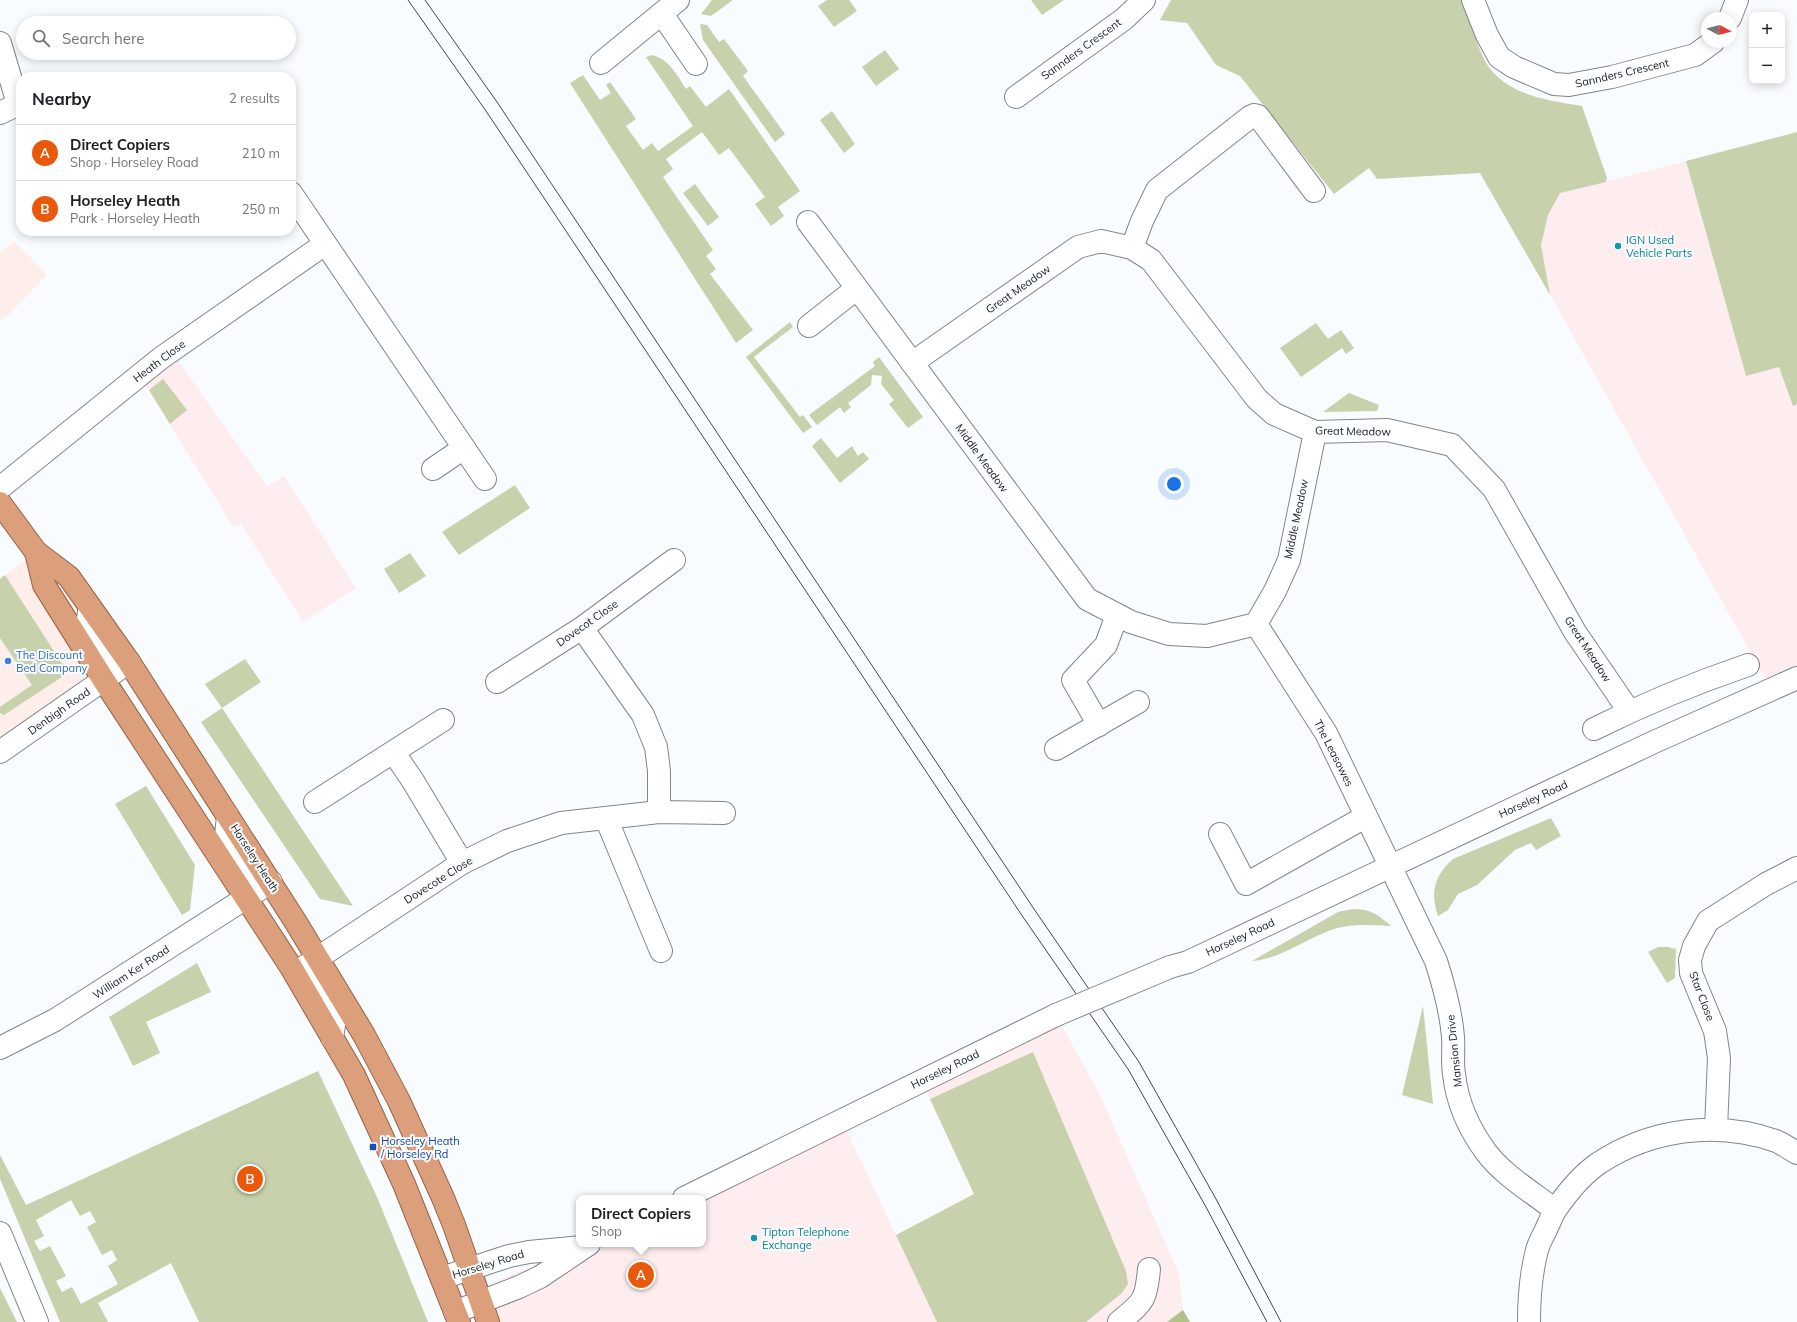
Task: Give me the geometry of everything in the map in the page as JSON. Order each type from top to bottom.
[{"type":"highway","name":"Horseley Heath","points":[[0,503],[36,552],[69,577],[90,607],[116,670],[307,966],[332,1038],[354,1074],[395,1164],[457,1317]]},
{"type":"highway","name":"Horseley Heath","points":[[36,552],[44,585],[116,670],[228,816],[258,890],[307,966],[364,1035],[399,1101],[454,1226],[484,1312]]},
{"type":"street","points":[[601,63],[678,0]]},
{"type":"street","name":"Sannders Crescent","points":[[1016,97],[1124,19],[1144,0]]},
{"type":"street","name":"Sannders Crescent","points":[[1474,0],[1487,36],[1499,57],[1514,68],[1554,84],[1569,85],[1628,73],[1695,55],[1705,48]]},
{"type":"street","points":[[1732,12],[1737,0]]},
{"type":"street","points":[[662,14],[696,64]]},
{"type":"street","points":[[0,43],[13,107]]},
{"type":"street","points":[[1132,248],[1142,221],[1157,190],[1254,115],[1258,116],[1314,191]]},
{"type":"street","points":[[296,200],[485,479]]},
{"type":"street","name":"Middle Meadow","points":[[808,222],[856,289],[1087,599],[1131,622],[1169,634],[1207,636],[1256,624],[1275,591],[1288,560],[1315,432]]},
{"type":"street","name":"Great Meadow","points":[[912,363],[1078,247],[1101,241],[1132,248],[1151,260],[1257,399],[1274,414],[1315,432],[1387,430],[1452,445],[1494,489],[1575,632],[1629,711]]},
{"type":"street","name":"Heath Close","points":[[0,488],[161,358],[325,244]]},
{"type":"street","points":[[809,326],[856,289]]},
{"type":"street","points":[[432,469],[464,448]]},
{"type":"street","name":"Dovecot Close","points":[[497,682],[582,628],[674,560]]},
{"type":"street","points":[[1099,725],[1073,680],[1106,645],[1117,616]]},
{"type":"street","name":"The Leasowes","points":[[1256,624],[1326,733],[1389,867]]},
{"type":"street","points":[[582,628],[643,714],[646,721],[656,747],[659,771],[659,812]]},
{"type":"street","points":[[1594,729],[1629,711],[1694,683],[1748,665]]},
{"type":"street","name":"Denbigh Road","points":[[0,752],[116,670]]},
{"type":"street","name":"Horseley Road","points":[[690,1195],[1056,1015],[1170,967],[1188,962],[1654,742],[1797,678]]},
{"type":"street","points":[[1056,749],[1138,702]]},
{"type":"street","points":[[315,802],[394,753],[443,720]]},
{"type":"street","points":[[394,753],[413,781],[462,863]]},
{"type":"street","name":"Dovecote Close","points":[[307,966],[462,863],[507,841],[561,823],[659,812],[724,813]]},
{"type":"street","points":[[1220,834],[1246,884],[1365,817]]},
{"type":"street","points":[[606,818],[661,951]]},
{"type":"street","name":"Mansion Drive","points":[[1389,867],[1436,961],[1447,997],[1453,1037],[1454,1074],[1461,1105],[1474,1135],[1486,1153],[1512,1178],[1555,1210]]},
{"type":"street","name":"Star Close","points":[[1716,1129],[1719,1058],[1715,1031],[1691,973],[1690,960],[1694,946],[1708,921],[1766,884],[1797,869]]},
{"type":"street","name":"William Ker Road","points":[[0,1048],[56,1020],[258,890]]},
{"type":"street","points":[[1529,1322],[1529,1298],[1537,1249],[1555,1210],[1580,1180],[1598,1164],[1648,1138],[1681,1131],[1716,1129],[1748,1133],[1777,1141],[1797,1153]]},
{"type":"street","points":[[0,1233],[37,1322]]},
{"type":"street","name":"Horseley Road","points":[[442,1278],[496,1259],[528,1252],[576,1247]]},
{"type":"street","name":"Horseley Road","points":[[457,1317],[484,1312],[519,1287],[550,1272],[584,1247]]},
{"type":"street","points":[[1119,1322],[1142,1302],[1148,1288],[1149,1269]]},
{"type":"shaded area","name":"IGN Used Vehicle Parts","points":[[1686,161],[1746,376],[1779,367],[1793,405],[1797,404],[1797,678],[1771,689],[1526,252],[1480,173],[1535,198]]},
{"type":"shaded area","points":[[14,241],[47,275],[8,315],[0,321],[0,253]]},
{"type":"shaded area","points":[[171,351],[267,486],[284,476],[356,588],[303,622],[241,524],[234,528],[139,375]]},
{"type":"shaded area","points":[[36,552],[117,669],[0,752],[0,579]]},
{"type":"shaded area","points":[[1056,1015],[1100,1095],[1179,1274],[1183,1310],[1190,1322],[476,1322],[466,1293],[581,1247],[706,1247],[706,1196],[842,1121],[896,1235],[974,1194],[921,1080]]},
{"type":"green space","points":[[712,0],[733,0],[711,16],[701,14]]},
{"type":"green space","points":[[827,0],[849,0],[857,11],[834,27],[818,6]]},
{"type":"green space","points":[[1031,0],[1064,0],[1042,15]]},
{"type":"green space","points":[[1171,0],[1463,0],[1485,61],[1503,82],[1515,89],[1541,98],[1582,106],[1607,178],[1606,182],[1560,193],[1548,215],[1541,245],[1550,295],[1480,173],[1377,179],[1369,168],[1334,194],[1240,76],[1216,65],[1187,23],[1160,20]]},
{"type":"green space","points":[[700,24],[707,25],[719,42],[724,39],[748,71],[743,76],[785,134],[775,142],[703,40]]},
{"type":"green space","points":[[885,50],[899,69],[876,86],[862,67]]},
{"type":"green space","points":[[652,55],[668,64],[676,73],[686,89],[690,86],[706,107],[729,89],[800,191],[778,207],[784,216],[771,226],[755,204],[765,197],[729,148],[719,155],[702,132],[666,159],[673,169],[663,177],[713,250],[706,256],[716,269],[710,274],[753,330],[736,343],[570,83],[583,75],[600,100],[611,93],[606,85],[610,82],[636,119],[626,126],[643,150],[652,143],[658,151],[693,126],[646,57]]},
{"type":"green space","points":[[832,111],[855,144],[844,153],[820,120]]},
{"type":"green space","points":[[1797,132],[1797,404],[1793,406],[1779,367],[1746,376],[1686,161]]},
{"type":"green space","points":[[695,184],[719,217],[708,226],[683,193]]},
{"type":"green space","points":[[790,322],[793,327],[754,357],[800,417],[803,415],[812,427],[803,433],[746,357]]},
{"type":"green space","points":[[1316,323],[1328,339],[1341,330],[1354,348],[1346,354],[1342,348],[1301,377],[1280,348]]},
{"type":"green space","points":[[879,357],[923,417],[908,428],[889,404],[894,400],[881,384],[882,376],[872,375],[871,385],[848,403],[851,407],[844,413],[840,407],[817,425],[809,415],[875,366],[873,362]]},
{"type":"green space","points":[[163,379],[187,410],[170,424],[149,390]]},
{"type":"green space","points":[[1349,393],[1379,405],[1377,411],[1323,412]]},
{"type":"green space","points":[[821,438],[837,458],[852,446],[858,456],[863,452],[869,459],[840,483],[812,446]]},
{"type":"green space","points":[[515,485],[530,508],[459,555],[442,532]]},
{"type":"green space","points":[[410,553],[426,576],[399,593],[384,569]]},
{"type":"green space","points":[[5,575],[68,673],[4,715],[0,713],[0,707],[32,685],[0,638],[0,579]]},
{"type":"green space","points":[[245,659],[261,682],[222,708],[205,684]]},
{"type":"green space","points":[[222,708],[353,906],[320,899],[201,722]]},
{"type":"green space","points":[[146,786],[195,865],[190,910],[182,915],[115,804]]},
{"type":"green space","points":[[1551,818],[1561,836],[1536,850],[1531,843],[1515,850],[1477,885],[1458,894],[1448,910],[1438,916],[1434,900],[1435,885],[1442,872],[1453,859]]},
{"type":"green space","points":[[1352,909],[1369,911],[1382,918],[1391,926],[1358,925],[1334,929],[1281,954],[1262,960],[1252,961],[1338,912]]},
{"type":"green space","points":[[1658,947],[1676,949],[1675,978],[1667,983],[1648,952]]},
{"type":"green space","points":[[197,963],[211,992],[146,1022],[160,1053],[133,1066],[109,1017]]},
{"type":"green space","points":[[1423,1006],[1433,1104],[1402,1095]]},
{"type":"green space","points":[[1033,1052],[1126,1271],[1128,1284],[1122,1293],[1086,1322],[937,1322],[896,1235],[974,1194],[930,1099]]},
{"type":"green space","points":[[318,1071],[377,1197],[428,1322],[199,1322],[171,1263],[98,1303],[108,1322],[60,1322],[0,1179],[0,1155],[26,1205]],"holes":[[[71,1200],[80,1216],[90,1211],[96,1222],[87,1227],[102,1255],[112,1250],[117,1260],[108,1266],[118,1284],[81,1304],[72,1287],[62,1292],[56,1281],[66,1276],[50,1246],[40,1251],[34,1241],[44,1236],[36,1220]]]},
{"type":"green space","points":[[0,1288],[17,1322],[0,1322]]},
{"type":"green space","points":[[1183,1310],[1190,1322],[1167,1322]]},
{"type":"tram line","points":[[408,0],[486,111],[1023,917],[1128,1069],[1206,1207],[1267,1322]]},
{"type":"tram line","points":[[425,0],[497,102],[1034,909],[1139,1062],[1216,1199],[1281,1322]]},
{"type":"place","name":"IGN Used Vehicle Parts","points":[[1618,246]]},
{"type":"place","name":"The Discount Bed Company","points":[[8,661]]},
{"type":"place","name":"Horseley Heath / Horseley Rd","points":[[373,1147]]},
{"type":"place","name":"Horseley Heath","points":[[250,1179]]},
{"type":"place","name":"Tipton Telephone Exchange","points":[[754,1238]]},
{"type":"place","name":"Direct Copiers","points":[[641,1275]]}]
